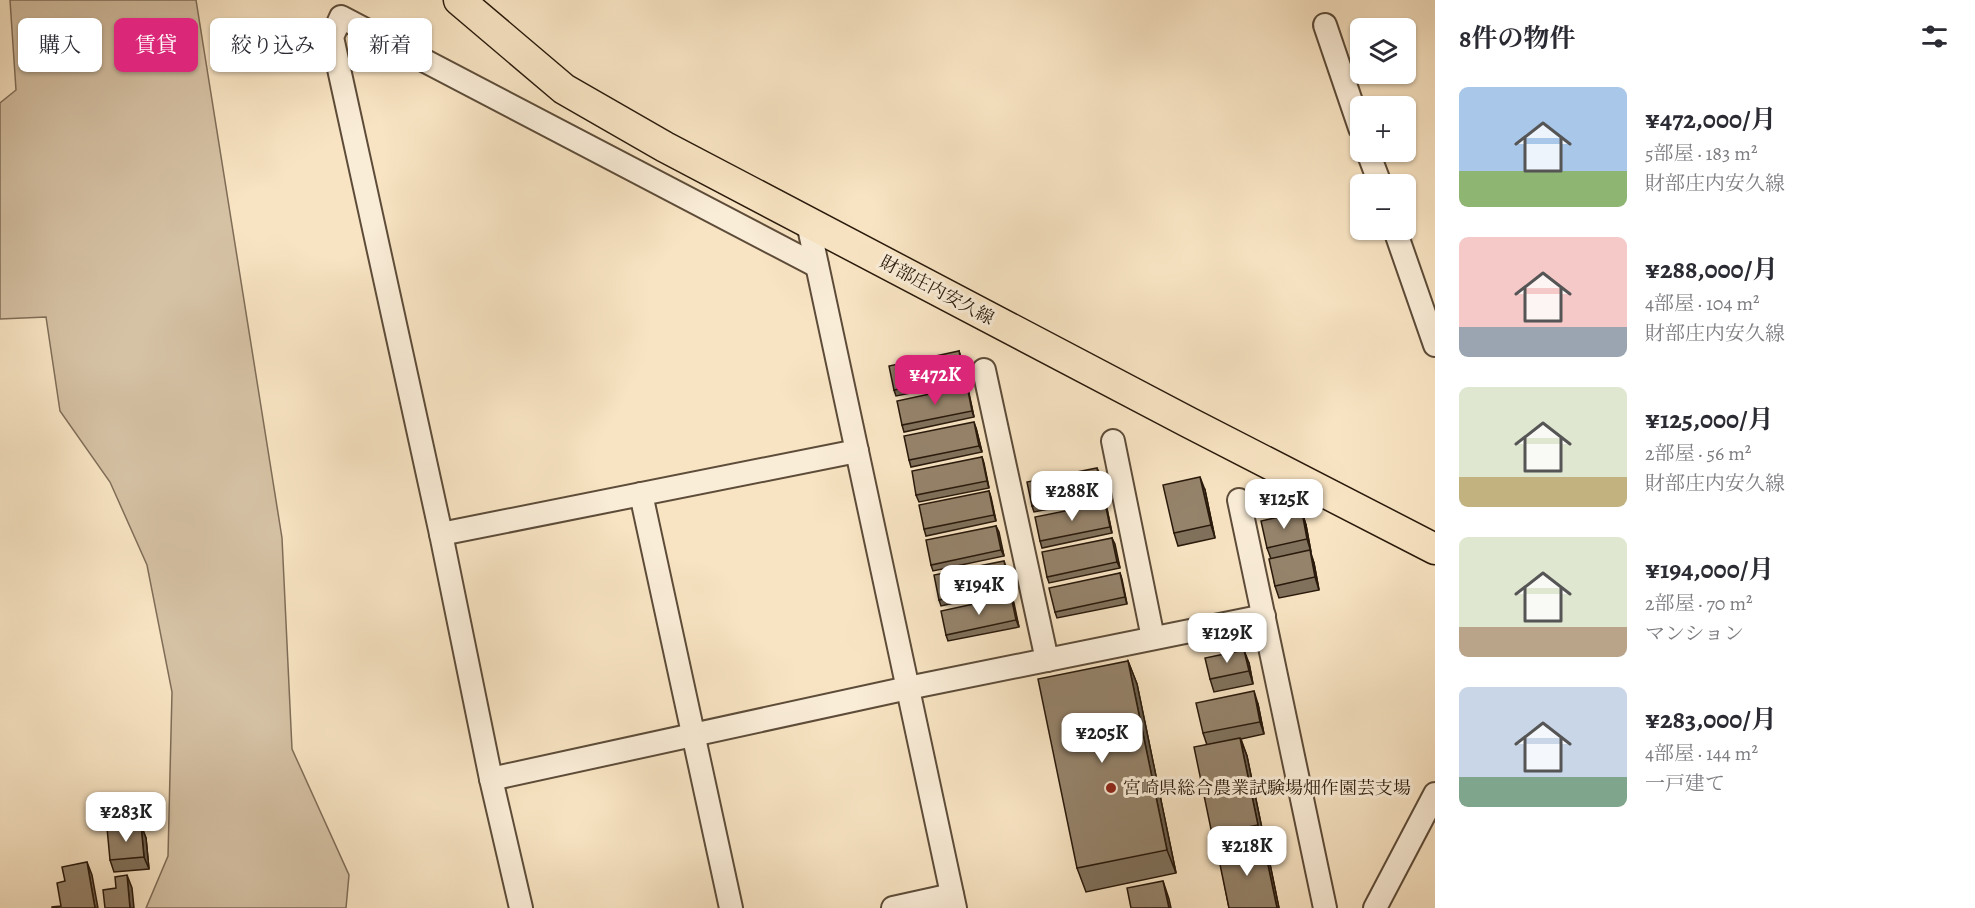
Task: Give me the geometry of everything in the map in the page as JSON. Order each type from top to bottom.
[{"type":"main road","name":"財部庄内安久線","points":[[459,0],[564,89],[665,147],[1435,549]]},
{"type":"street","points":[[521,908],[332,37],[341,17],[817,266]]},
{"type":"street","points":[[1325,25],[1350,99]]},
{"type":"street","points":[[808,223],[954,902],[893,908]]},
{"type":"street","points":[[1398,240],[1435,345]]},
{"type":"street","points":[[984,370],[1047,660]]},
{"type":"street","points":[[1113,441],[1153,638]]},
{"type":"street","points":[[441,534],[857,451]]},
{"type":"street","points":[[641,494],[731,908]]},
{"type":"street","points":[[1239,500],[1325,908]]},
{"type":"street","points":[[491,778],[908,688],[1264,616]]},
{"type":"street","points":[[1375,908],[1435,794]]},
{"type":"shaded area","points":[[10,0],[196,0],[282,538],[292,749],[349,875],[346,908],[146,908],[168,856],[172,692],[147,565],[110,482],[60,411],[46,317],[0,319],[0,103],[16,90]]},
{"type":"building","points":[[959,351],[964,376],[894,390],[889,366]]},
{"type":"building","points":[[967,386],[972,411],[902,425],[897,401]]},
{"type":"building","points":[[974,422],[979,446],[909,460],[904,436]]},
{"type":"building","points":[[982,457],[987,481],[916,495],[912,471]]},
{"type":"building","points":[[1097,468],[1102,492],[1032,506],[1027,482]]},
{"type":"building","points":[[1200,477],[1211,525],[1174,533],[1163,485]]},
{"type":"building","points":[[989,491],[994,515],[924,529],[919,505]]},
{"type":"building","points":[[1105,503],[1110,527],[1040,541],[1035,517]]},
{"type":"building","points":[[1302,512],[1307,539],[1267,548],[1261,521]]},
{"type":"building","points":[[996,526],[1001,550],[931,565],[926,540]]},
{"type":"building","points":[[1112,538],[1117,562],[1047,577],[1042,552]]},
{"type":"building","points":[[1310,550],[1315,577],[1275,586],[1269,559]]},
{"type":"building","points":[[1004,561],[1009,585],[939,600],[934,575]]},
{"type":"building","points":[[1120,573],[1125,597],[1055,612],[1049,588]]},
{"type":"building","points":[[1011,596],[1016,620],[946,635],[941,611]]},
{"type":"building","points":[[1244,650],[1249,671],[1210,679],[1205,658]]},
{"type":"building","name":"宮崎県総合農業試験場畑作園芸支場","points":[[1128,661],[1167,850],[1077,868],[1038,679]]},
{"type":"building","points":[[1254,691],[1260,722],[1203,733],[1196,703]]},
{"type":"building","points":[[1240,738],[1258,825],[1212,834],[1194,747]]},
{"type":"building","points":[[141,825],[144,857],[110,860],[107,828]]},
{"type":"building","points":[[1263,841],[1277,908],[1229,908],[1217,850]]},
{"type":"building","points":[[87,862],[95,908],[52,908],[61,906],[57,883],[65,881],[62,867]]},
{"type":"building","points":[[127,875],[130,908],[105,908],[103,890],[116,888],[115,877]]},
{"type":"building","points":[[1163,881],[1169,908],[1131,908],[1127,888]]},
{"type":"place","name":"宮崎県総合農業試験場畑作園芸支場","points":[[1111,788]]}]
